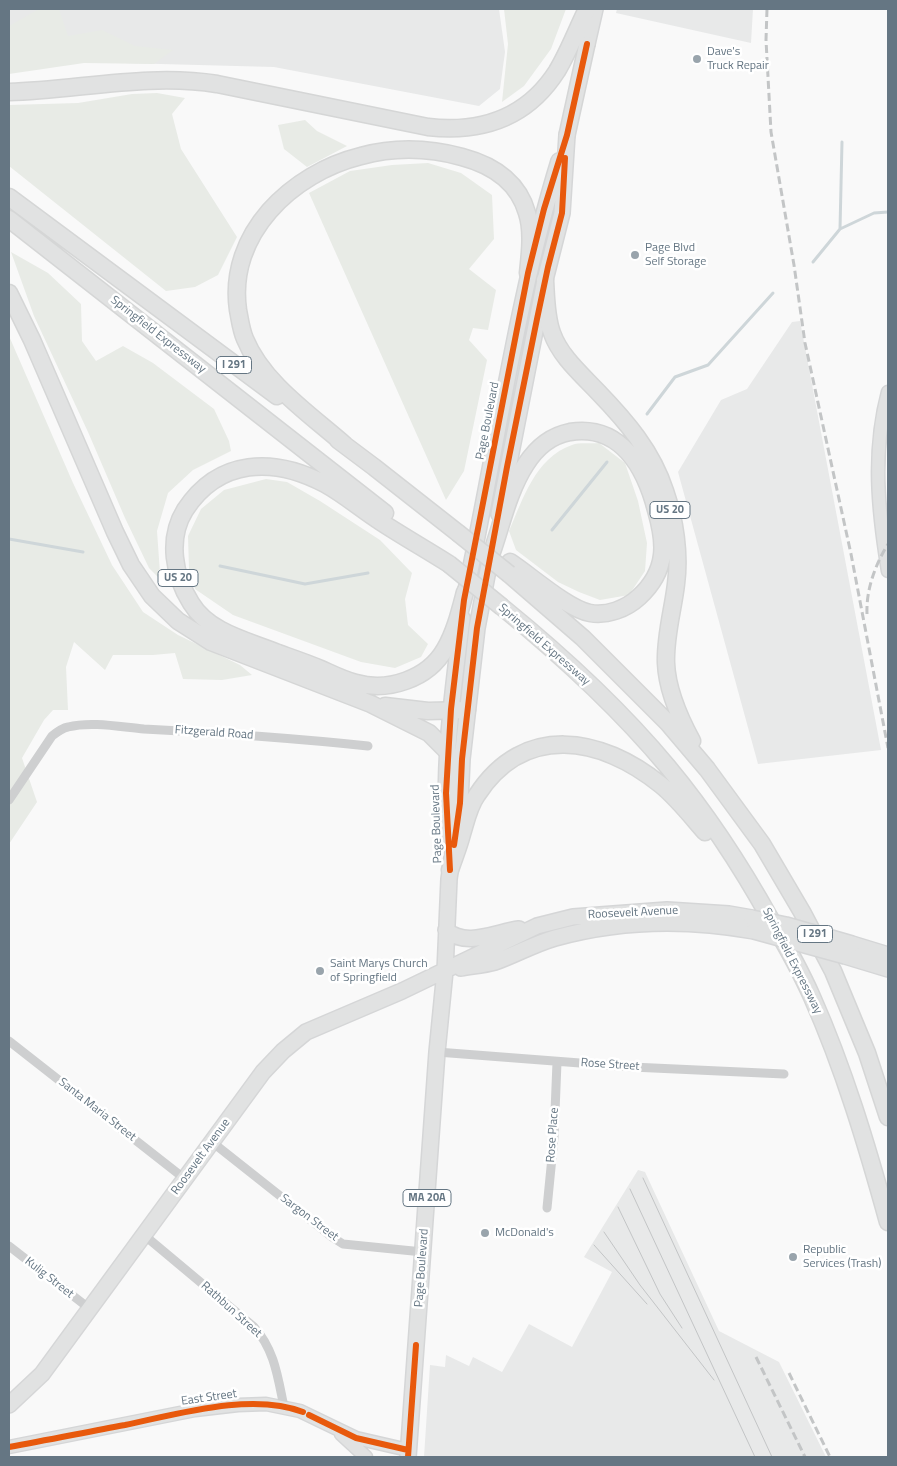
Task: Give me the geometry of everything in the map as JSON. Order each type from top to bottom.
[{"type":"highway","points":[[9,92],[164,79],[182,80],[217,84],[428,127],[450,129],[473,128],[491,124],[505,118],[545,88],[561,65],[588,9]]},
{"type":"highway","points":[[345,445],[269,377],[243,336],[237,297],[238,272],[245,249],[252,236],[262,219],[274,206],[308,178],[351,158],[398,150],[429,150],[449,153],[489,166],[502,175],[516,189],[526,207],[530,224],[528,273]]},
{"type":"highway","name":"Springfield Expressway","points":[[9,197],[248,376],[345,445],[510,568],[641,695],[708,769],[762,844],[817,938],[833,971],[856,1024],[888,1117]]},
{"type":"highway","name":"Springfield Expressway","points":[[9,219],[449,564],[572,668],[654,751],[697,804],[751,884],[804,980],[830,1039],[863,1136],[888,1222]]},
{"type":"highway","name":"US 20","points":[[545,280],[549,322],[559,347],[579,372],[633,431],[651,459],[664,490],[674,527],[677,569],[667,642],[667,669],[678,713],[708,769]]},
{"type":"highway","points":[[9,293],[32,340],[119,541],[137,575],[152,596],[178,621],[211,642],[371,704],[429,733],[448,752]]},
{"type":"highway","points":[[492,552],[515,484],[525,465],[544,443],[566,433],[577,431],[594,432],[610,437],[629,453],[640,469],[651,493],[660,525],[662,547],[656,575],[648,588],[634,602],[604,613],[590,613],[567,603],[510,568]]},
{"type":"highway","name":"US 20","points":[[449,564],[380,522],[325,484],[294,471],[273,466],[245,467],[232,471],[206,485],[182,515],[174,544],[175,563],[181,584],[192,606],[211,623],[235,637],[344,680],[363,685],[401,683],[431,666],[449,642],[465,592]]},
{"type":"highway","points":[[371,704],[428,711],[459,710]]},
{"type":"highway","points":[[450,870],[474,799],[493,774],[506,762],[529,750],[547,744],[567,744],[621,759],[661,785],[696,821],[751,884]]},
{"type":"main road","name":"Page Boulevard","points":[[408,1454],[437,1052],[445,971],[450,870],[460,803],[462,759],[459,710],[465,592],[528,273],[544,209],[566,135],[595,9]]},
{"type":"main road","name":"Page Boulevard","points":[[450,870],[446,793],[448,752],[477,628],[545,280],[562,213],[566,135]]},
{"type":"main road","points":[[888,392],[879,436],[877,476],[879,511],[888,570]]},
{"type":"main road","name":"Roosevelt Avenue","points":[[9,1405],[42,1374],[264,1072],[295,1040],[306,1032],[402,991],[537,926],[573,917],[667,910],[729,914],[753,925]]},
{"type":"main road","name":"Roosevelt Avenue","points":[[445,971],[493,963],[552,939],[593,929],[660,922],[722,926],[786,925],[849,950],[888,969]]},
{"type":"main road","points":[[446,930],[457,937],[477,938],[506,930],[537,926]]},
{"type":"main road","name":"Roosevelt Avenue","points":[[849,950],[888,955]]},
{"type":"main road","name":"East Street","points":[[9,1447],[195,1410],[266,1404],[284,1407],[315,1417],[356,1438],[408,1454]]},
{"type":"main road","name":"East Street","points":[[336,1428],[366,1457]]},
{"type":"street","name":"Fitzgerald Road","points":[[9,800],[52,736],[69,726],[111,726],[368,746]]},
{"type":"street","name":"Santa Maria Street","points":[[9,1041],[185,1178]]},
{"type":"street","name":"Rose Street","points":[[437,1052],[558,1062],[784,1074]]},
{"type":"street","name":"Rose Place","points":[[547,1208],[554,1137],[558,1062]]},
{"type":"street","name":"Sargon Street","points":[[212,1142],[332,1237],[344,1244],[423,1252]]},
{"type":"street","name":"Rathbun Street","points":[[144,1235],[254,1327],[263,1337],[274,1361],[284,1407]]},
{"type":"street","name":"Kulig Street","points":[[9,1246],[90,1309]]},
{"type":"shaded area","points":[[9,9],[499,9],[505,52],[500,89],[479,106],[274,67],[9,60]]},
{"type":"shaded area","points":[[39,9],[59,9],[68,36],[102,30],[135,46],[173,50],[154,64],[84,63],[9,74],[9,26]]},
{"type":"shaded area","points":[[504,9],[566,9],[551,49],[524,86],[502,102],[508,44]]},
{"type":"shaded area","points":[[617,9],[753,9],[751,43],[616,13]]},
{"type":"shaded area","points":[[157,93],[185,98],[172,114],[181,149],[237,237],[218,275],[195,287],[166,291],[9,166],[9,105],[78,103],[132,94]]},
{"type":"shaded area","points":[[305,120],[317,131],[347,146],[307,167],[284,149],[278,125]]},
{"type":"shaded area","points":[[428,163],[461,173],[492,195],[494,239],[469,269],[496,290],[488,330],[473,328],[469,340],[487,360],[464,471],[446,500],[309,193],[350,171],[392,165]]},
{"type":"shaded area","points":[[11,252],[48,273],[81,304],[82,341],[96,361],[123,346],[153,363],[214,409],[229,441],[231,451],[193,470],[168,493],[157,531],[160,573],[163,582],[149,568],[125,518],[88,432],[34,316]]},
{"type":"shaded area","points":[[800,321],[881,750],[758,764],[678,472],[721,400],[747,389],[792,322]]},
{"type":"shaded area","points":[[9,336],[73,483],[112,565],[143,612],[178,635],[240,665],[252,675],[222,680],[183,679],[175,653],[113,655],[105,670],[74,642],[66,667],[68,710],[53,710],[44,720],[22,758],[37,802],[9,844]]},
{"type":"shaded area","points":[[599,443],[625,463],[638,501],[647,543],[645,571],[629,595],[600,600],[558,582],[516,550],[509,531],[525,493],[539,469],[549,459],[559,451],[572,445]]},
{"type":"shaded area","points":[[266,479],[287,482],[320,501],[380,540],[412,573],[405,599],[408,625],[428,644],[421,657],[395,668],[361,662],[233,615],[195,589],[189,569],[188,536],[201,509],[224,490]]},
{"type":"shaded area","points":[[638,1170],[645,1172],[719,1331],[779,1362],[826,1457],[424,1457],[430,1365],[445,1367],[446,1355],[469,1366],[473,1357],[502,1372],[529,1324],[572,1347],[612,1272],[584,1257]]},
{"type":"waterway","points":[[840,229],[842,142]]},
{"type":"waterway","points":[[813,262],[840,229],[874,213],[888,212]]},
{"type":"waterway","points":[[647,414],[675,377],[708,365],[773,293]]},
{"type":"waterway","points":[[552,530],[607,462]]},
{"type":"waterway","points":[[9,539],[83,552]]},
{"type":"waterway","points":[[220,566],[305,584],[368,573]]},
{"type":"tram line","points":[[643,1178],[772,1457]]},
{"type":"tram line","points":[[630,1189],[755,1457]]},
{"type":"tram line","points":[[618,1207],[660,1294],[682,1328]]},
{"type":"tram line","points":[[604,1232],[640,1285],[714,1380]]},
{"type":"tram line","points":[[594,1245],[647,1304]]},
{"type":"railway","points":[[767,9],[766,40],[771,132],[794,265],[805,343],[851,554],[888,748]]},
{"type":"railway","points":[[867,614],[872,578],[888,544]]},
{"type":"railway","points":[[756,1357],[805,1457]]},
{"type":"railway","points":[[789,1373],[830,1457]]},
{"type":"cycle path","points":[[450,870],[446,793],[451,709],[464,600],[528,273],[544,209],[567,135],[587,44]]},
{"type":"cycle path","points":[[454,845],[460,803],[462,759],[477,628],[537,319],[562,213],[565,158]]},
{"type":"cycle path","points":[[408,1457],[416,1345]]},
{"type":"cycle path","points":[[9,1447],[191,1411],[238,1404],[283,1406],[303,1412]]},
{"type":"cycle path","points":[[309,1415],[356,1438],[408,1450]]},
{"type":"place","name":"Dave's Truck Repair","points":[[697,59]]},
{"type":"place","name":"Page Blvd Self Storage","points":[[635,255]]},
{"type":"place","name":"Saint Marys Church of Springfield","points":[[320,971]]},
{"type":"place","name":"McDonald's","points":[[485,1233]]},
{"type":"place","name":"Republic Services (Trash)","points":[[793,1257]]}]
